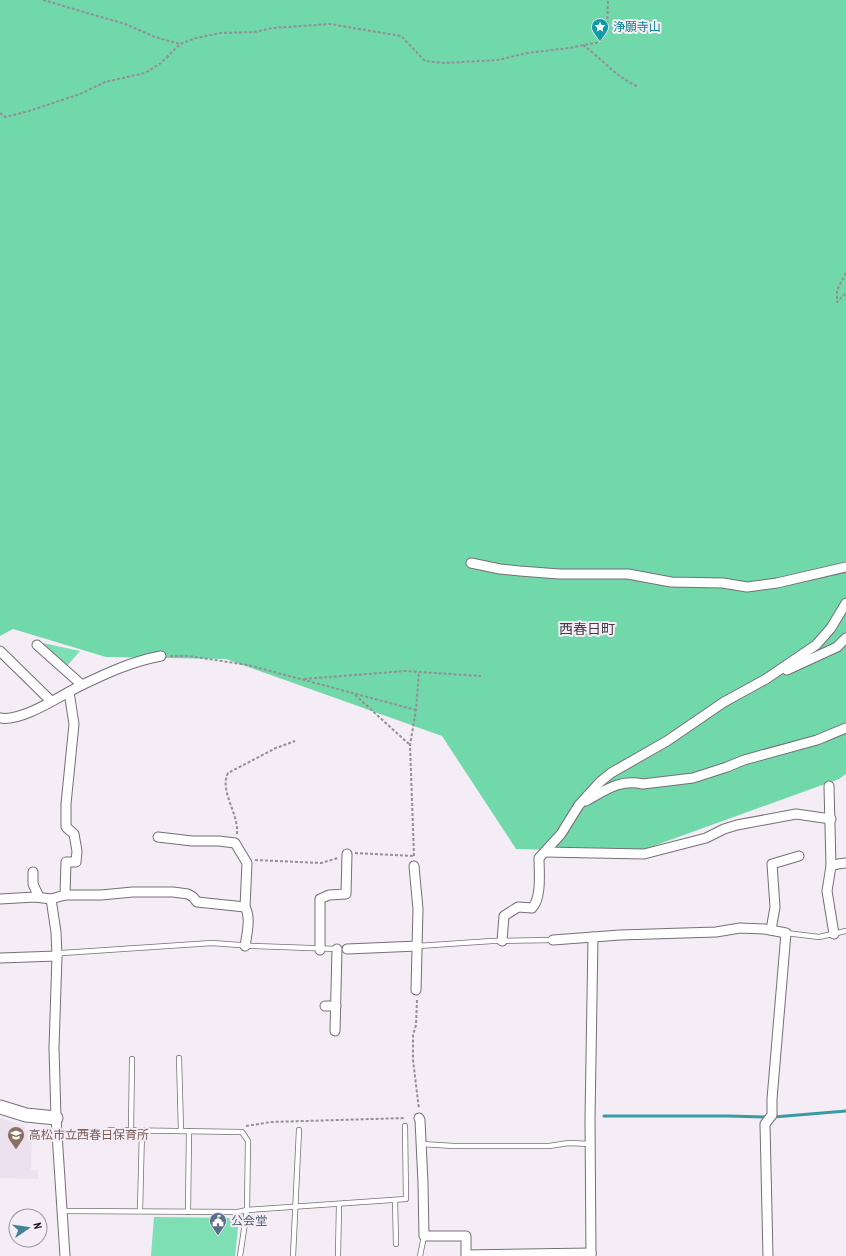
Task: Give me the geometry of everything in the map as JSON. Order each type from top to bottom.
[{"type":"street","points":[[471,563],[500,569],[520,571],[559,574],[628,574],[671,582],[723,583],[747,587],[846,567]]},
{"type":"street","points":[[502,941],[504,916],[518,907],[532,908],[536,904],[540,881],[539,858],[561,834],[579,805],[600,782],[611,773],[667,741],[724,702],[767,678],[816,645],[831,628],[846,604]]},
{"type":"street","points":[[767,678],[837,647],[846,638]]},
{"type":"street","points":[[37,645],[82,685]]},
{"type":"street","points":[[0,651],[51,701]]},
{"type":"street","points":[[0,718],[20,716],[82,685],[135,662],[161,656]]},
{"type":"street","points":[[65,895],[66,862],[76,862],[77,851],[74,834],[66,827],[66,804],[74,724],[69,692]]},
{"type":"street","points":[[579,805],[618,784],[643,784],[693,778],[744,760],[817,740],[846,728]]},
{"type":"street","points":[[830,786],[831,866],[827,891],[834,934]]},
{"type":"street","points":[[545,852],[644,854],[706,838],[724,829],[737,825],[796,814],[831,819]]},
{"type":"street","points":[[158,837],[192,841],[220,841],[235,843],[247,863],[245,907],[248,911],[248,921],[245,946]]},
{"type":"street","points":[[320,950],[320,899],[329,895],[346,894],[347,854]]},
{"type":"street","points":[[771,930],[775,907],[772,864],[799,856]]},
{"type":"street","points":[[414,861],[418,909],[416,990]]},
{"type":"street","points":[[831,866],[846,863]]},
{"type":"street","points":[[33,872],[32,884],[39,897]]},
{"type":"street","points":[[0,899],[39,897],[51,898],[65,895],[101,895],[133,892],[173,892],[188,894],[197,902],[245,907]]},
{"type":"street","points":[[51,898],[56,932],[57,956],[54,1048],[56,1118],[65,1256]]},
{"type":"street","points":[[553,940],[620,935],[716,932],[740,928],[765,929],[786,933],[772,1099],[772,1115],[765,1124],[768,1256]]},
{"type":"street","points":[[419,1118],[423,1183],[424,1236],[466,1236],[466,1255],[590,1254],[590,1144],[594,937]]},
{"type":"street","points":[[347,949],[418,946]]},
{"type":"street","points":[[335,1031],[337,949]]},
{"type":"street","points":[[0,958],[57,956]]},
{"type":"street","points":[[325,1006],[336,1006]]},
{"type":"street","points":[[0,1107],[26,1115],[56,1118]]},
{"type":"lane","points":[[786,933],[819,937],[846,931]]},
{"type":"lane","points":[[418,946],[502,941],[553,940]]},
{"type":"lane","points":[[57,956],[62,953],[212,943],[320,950],[347,949]]},
{"type":"lane","points":[[180,1058],[180,1131]]},
{"type":"lane","points":[[131,1130],[132,1059]]},
{"type":"lane","points":[[63,1211],[238,1212],[296,1206],[406,1199],[405,1126]]},
{"type":"lane","points":[[110,1130],[242,1132],[248,1141],[247,1210],[240,1256]]},
{"type":"lane","points":[[140,1211],[142,1130]]},
{"type":"lane","points":[[293,1256],[299,1130]]},
{"type":"lane","points":[[188,1212],[189,1131]]},
{"type":"lane","points":[[421,1144],[454,1146],[549,1146],[569,1143],[590,1144]]},
{"type":"lane","points":[[395,1200],[396,1244]]},
{"type":"lane","points":[[338,1256],[339,1204]]},
{"type":"lane","points":[[420,1256],[424,1236]]},
{"type":"path","points":[[43,0],[125,24],[155,37],[180,44]]},
{"type":"path","points":[[0,113],[5,117],[29,111],[80,94],[105,82],[145,73],[161,63],[180,44],[196,38],[220,33],[255,32],[272,28],[330,24],[401,36],[425,61],[444,63],[498,60],[527,53],[583,46],[600,42],[607,30],[608,0]]},
{"type":"path","points":[[583,46],[594,53],[617,75],[636,86]]},
{"type":"path","points":[[846,273],[837,290],[837,302],[846,293]]},
{"type":"path","points":[[161,656],[189,656],[248,664],[416,710]]},
{"type":"path","points":[[303,679],[405,671],[481,676]]},
{"type":"path","points":[[247,863],[253,860],[321,863],[351,853],[376,853],[414,861],[410,746],[416,710],[419,672]]},
{"type":"path","points":[[354,694],[410,746]]},
{"type":"path","points":[[235,843],[237,831],[234,810],[224,780],[228,773],[276,748],[295,741]]},
{"type":"path","points":[[246,1126],[271,1122],[419,1118],[413,1060],[413,1035],[416,1025],[417,1012],[416,990]]},
{"type":"shaded area","name":"高松市立西春日保育所","points":[[0,1118],[25,1126],[25,1130],[32,1131],[31,1170],[38,1170],[38,1179],[0,1178]]},
{"type":"green space","points":[[0,0],[846,0],[846,774],[839,779],[637,852],[516,849],[442,736],[226,659],[106,657],[13,629],[0,636]]},
{"type":"green space","points":[[43,643],[80,651],[67,666]]},
{"type":"green space","points":[[154,1217],[239,1218],[235,1256],[151,1256]]},
{"type":"waterway","points":[[774,1117],[846,1111]]},
{"type":"waterway","points":[[604,1116],[768,1117]]},
{"type":"place","name":"浄願寺山","points":[[600,42]]},
{"type":"place","name":"高松市立西春日保育所","points":[[16,1150]]},
{"type":"place","name":"公会堂","points":[[218,1236]]},
{"type":"district","name":"西春日町","points":[[587,629]]}]
